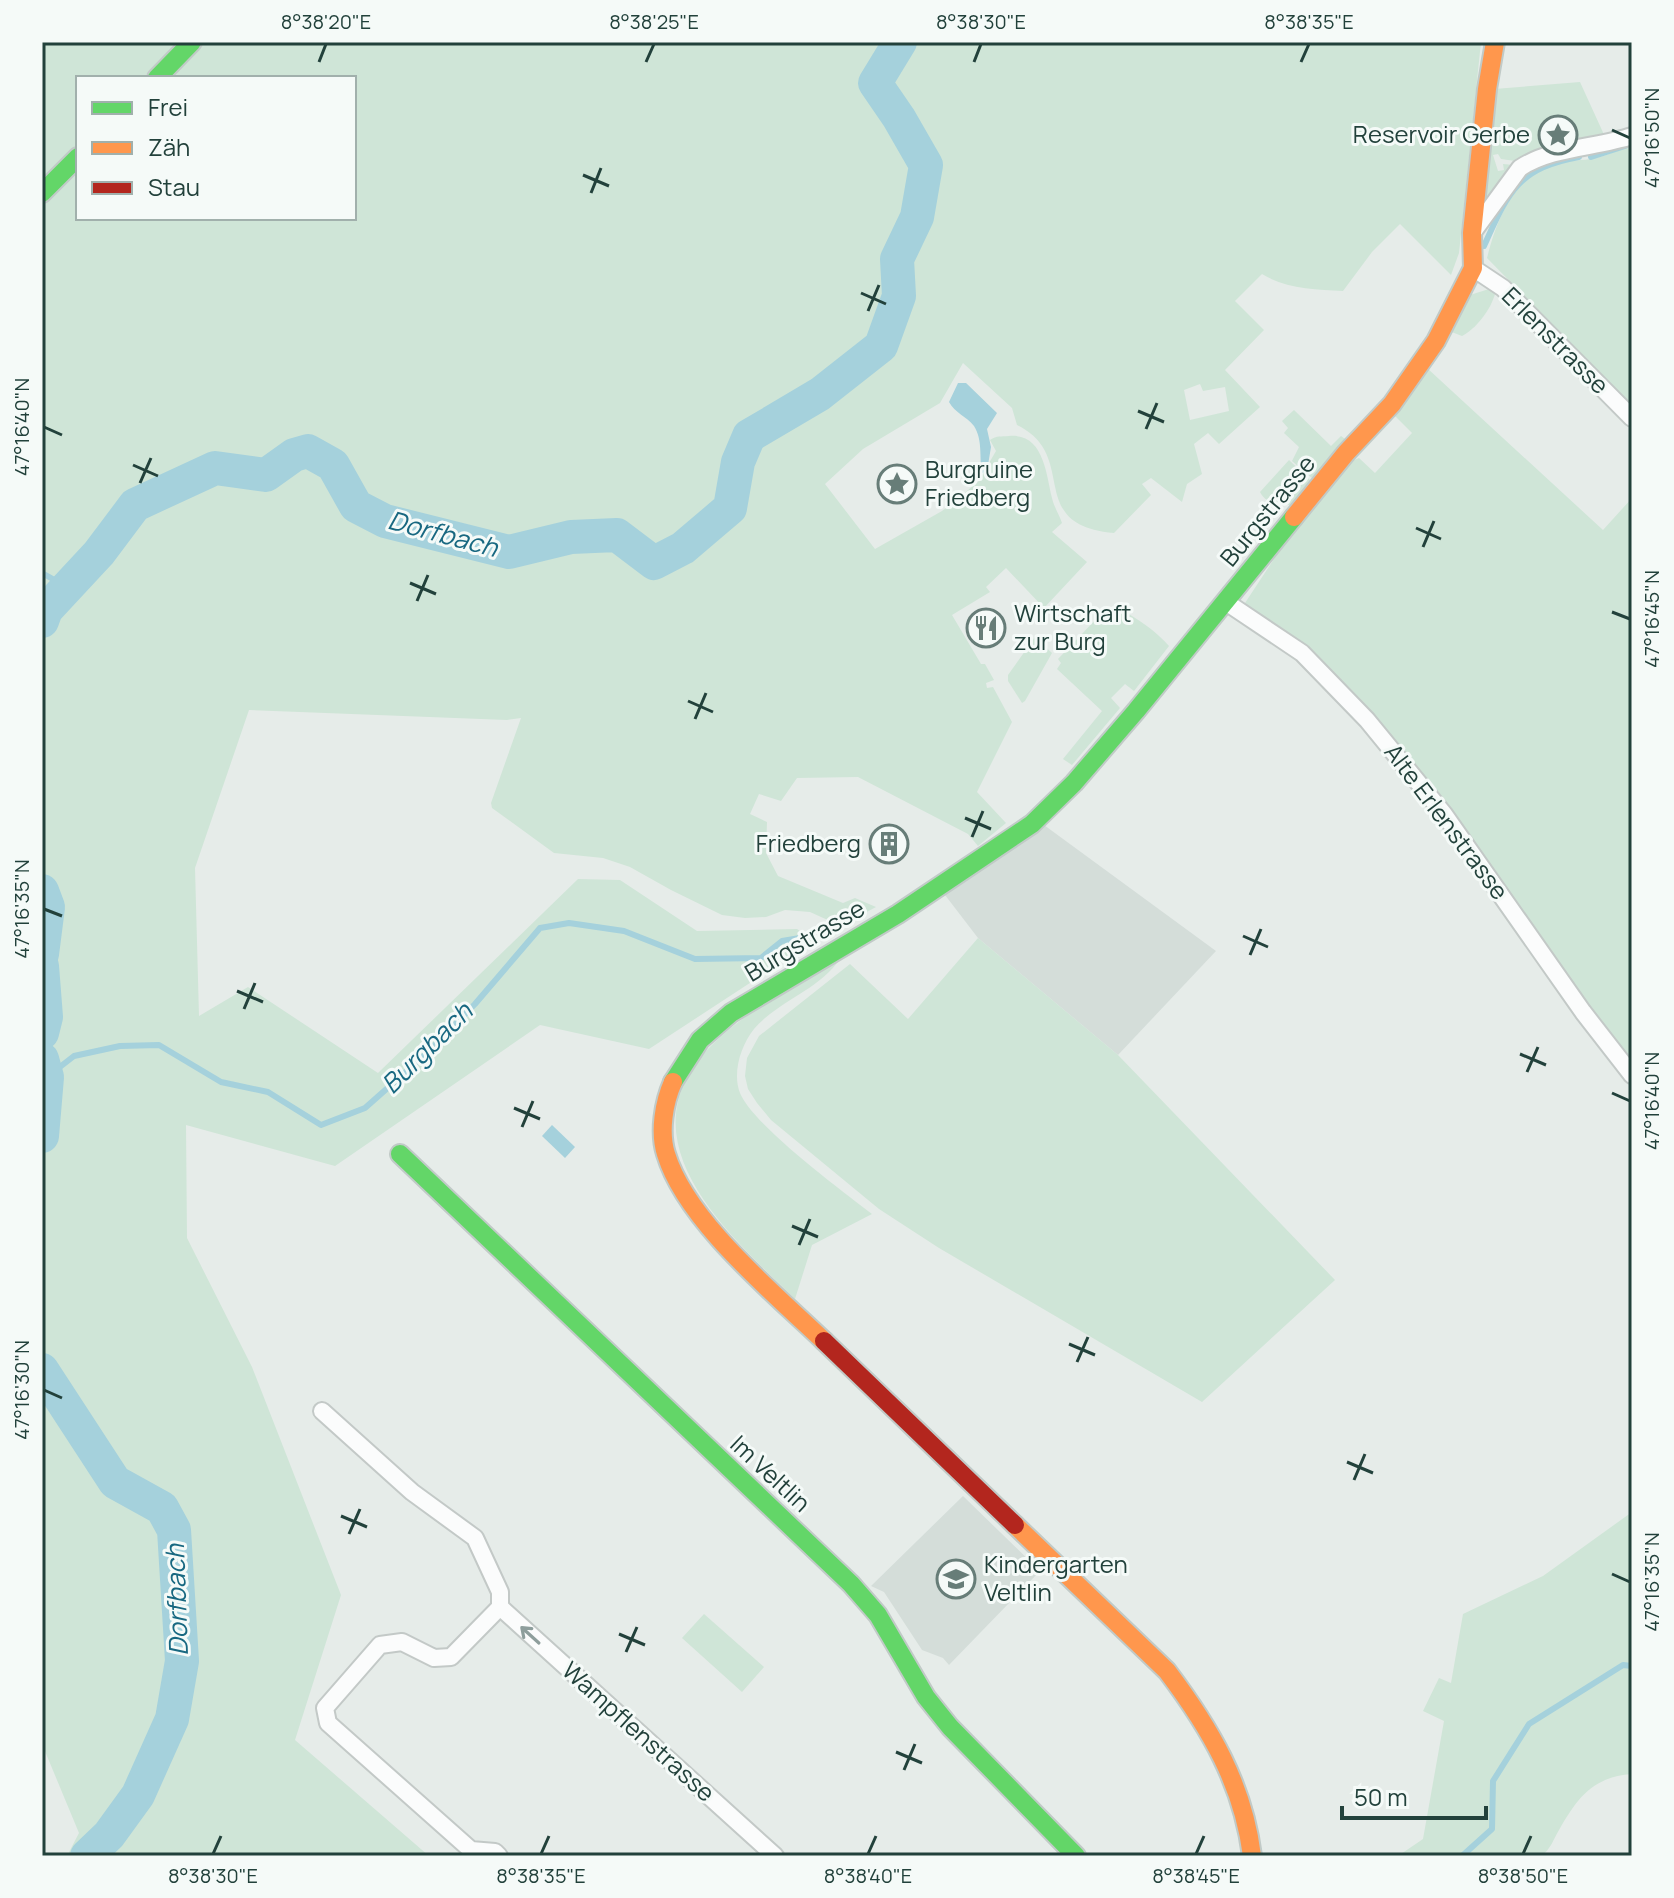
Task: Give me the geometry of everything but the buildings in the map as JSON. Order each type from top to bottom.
[{"type":"street","points":[[159,76],[192,42]]},
{"type":"street","name":"Burgstrasse","points":[[1252,1856],[1251,1835],[1230,1767],[1198,1712],[1167,1671],[717,1238],[679,1184],[665,1153],[665,1107],[671,1086],[684,1062],[715,1026],[731,1013],[898,914],[1032,824],[1084,771],[1346,453],[1414,377],[1473,268],[1472,233],[1495,42]]},
{"type":"street","points":[[1472,233],[1520,168],[1531,161],[1632,136]]},
{"type":"street","points":[[42,193],[76,159]]},
{"type":"street","name":"Erlenstrasse","points":[[1473,268],[1503,288],[1632,418]]},
{"type":"street","name":"Alte Erlenstrasse","points":[[1226,602],[1302,653],[1367,720],[1444,814],[1583,1012],[1632,1075]]},
{"type":"street","name":"Im Veltlin","points":[[400,1154],[851,1584],[878,1615],[926,1697],[942,1717],[1076,1856]]},
{"type":"street","points":[[322,1411],[412,1492],[475,1538],[500,1592],[500,1607],[451,1657],[434,1658],[402,1642],[380,1645],[325,1708],[328,1723],[471,1850],[495,1852],[499,1856]]},
{"type":"street","name":"Wampflenstrasse","points":[[500,1607],[775,1856]]},
{"type":"shaded area","points":[[1044,825],[1216,951],[1118,1055],[978,938],[945,895]]},
{"type":"shaded area","name":"Kindergarten Veltlin","points":[[963,1496],[1040,1571],[949,1665],[943,1658],[922,1650],[884,1592],[871,1586]]},
{"type":"green space","points":[[42,42],[178,42],[145,76],[76,76],[76,146],[42,180]]},
{"type":"green space","points":[[202,42],[1481,42],[1459,253],[1451,275],[1400,224],[1372,252],[1343,291],[1291,285],[1262,274],[1235,301],[1264,330],[1225,370],[1260,407],[1219,444],[1208,433],[1194,444],[1202,474],[1187,484],[1182,502],[1151,478],[1142,484],[1151,495],[1114,533],[1086,527],[1069,517],[1060,503],[1046,454],[1036,438],[1017,425],[1012,408],[963,363],[940,403],[863,449],[825,484],[875,549],[942,511],[978,482],[996,451],[990,440],[999,436],[1021,437],[1036,448],[1045,467],[1062,523],[1052,532],[1087,562],[1044,608],[1006,568],[986,587],[990,592],[952,615],[994,680],[986,683],[987,688],[993,687],[1012,722],[977,792],[1006,823],[978,846],[968,834],[858,777],[797,778],[781,801],[759,794],[750,814],[767,822],[766,853],[778,876],[843,903],[855,898],[876,907],[841,926],[810,912],[785,910],[766,917],[745,918],[722,915],[630,867],[603,858],[554,853],[492,808],[491,803],[521,718],[507,720],[249,710],[195,868],[199,1016],[248,987],[378,1073],[578,879],[620,880],[697,931],[797,929],[814,941],[649,1049],[540,1025],[335,1166],[186,1125],[187,1238],[252,1367],[341,1595],[295,1740],[429,1856],[67,1856],[79,1833],[42,1744],[42,203],[76,169],[76,220],[356,220],[356,76],[168,76]],"holes":[[[1200,384],[1203,391],[1225,387],[1229,411],[1190,420],[1184,390]]]},
{"type":"green space","points":[[1580,82],[1606,139],[1574,142],[1563,136],[1556,137],[1548,148],[1534,150],[1515,161],[1493,155],[1498,171],[1504,170],[1503,164],[1514,165],[1485,204],[1494,89]]},
{"type":"green space","points":[[1632,145],[1632,406],[1487,258],[1501,215],[1527,180],[1557,163],[1595,158]]},
{"type":"green space","points":[[1489,289],[1495,294],[1478,324],[1462,336],[1449,331],[1470,295]]},
{"type":"green space","points":[[1427,368],[1603,530],[1632,498],[1632,1069],[1305,648],[1258,616],[1245,603],[1297,524],[1344,464],[1359,458],[1375,473],[1412,433],[1393,414]]},
{"type":"green space","points":[[1294,410],[1331,446],[1341,436],[1345,439],[1312,478],[1292,461],[1299,447],[1284,433],[1288,428],[1282,421]]},
{"type":"green space","points":[[1289,460],[1311,481],[1290,505],[1269,501],[1260,492]]},
{"type":"green space","points":[[1114,609],[1143,623],[1169,646],[1134,691],[1125,684],[1111,698],[1120,708],[1072,765],[1063,759],[1102,711],[1057,669],[1061,663],[1058,659],[1101,614]]},
{"type":"green space","points":[[1035,637],[1052,653],[1022,703],[1008,681],[1008,675]]},
{"type":"green space","points":[[978,938],[1118,1055],[1335,1280],[1202,1402],[939,1248],[879,1209],[771,1120],[748,1089],[745,1076],[747,1058],[759,1036],[850,964],[908,1019]]},
{"type":"green space","points":[[840,959],[821,979],[754,1029],[745,1043],[737,1068],[740,1093],[762,1122],[800,1157],[872,1214],[812,1245],[795,1299],[739,1243],[692,1180],[678,1146],[676,1111],[688,1076],[717,1040],[760,1006]]},
{"type":"green space","points":[[1632,1512],[1632,1774],[1607,1779],[1588,1791],[1541,1856],[1398,1856],[1423,1839],[1444,1721],[1423,1711],[1439,1678],[1451,1683],[1463,1614],[1543,1576]]},
{"type":"green space","points":[[704,1614],[764,1667],[742,1692],[682,1638]]},
{"type":"water","points":[[958,383],[966,383],[997,413],[987,429],[991,447],[987,471],[982,473],[977,431],[949,402]]},
{"type":"water","points":[[552,1125],[575,1147],[565,1158],[542,1136]]},
{"type":"waterway","name":"Dorfbach","points":[[42,621],[46,610],[99,553],[135,505],[215,468],[266,475],[294,455],[308,451],[333,465],[356,506],[385,521],[509,552],[571,537],[617,535],[654,563],[683,548],[730,508],[738,462],[749,436],[820,394],[881,346],[899,296],[897,259],[917,217],[926,165],[875,83],[900,42]]},
{"type":"waterway","name":"Burgbach","points":[[1591,157],[1625,146]]},
{"type":"waterway","name":"Burgbach","points":[[1484,246],[1500,211],[1517,186],[1541,168],[1579,157]]},
{"type":"waterway","points":[[42,573],[67,587]]},
{"type":"waterway","name":"Dorfbach","points":[[42,891],[48,907],[42,954]]},
{"type":"waterway","name":"Burgbach","points":[[47,1077],[74,1056],[120,1046],[159,1045],[221,1082],[268,1092],[321,1125],[365,1108],[426,1054],[475,1004],[540,928],[569,923],[624,931],[695,959],[761,958],[782,941],[800,938]]},
{"type":"waterway","name":"Dorfbach","points":[[42,966],[46,1017],[42,1033]]},
{"type":"waterway","name":"Dorfbach","points":[[42,1059],[47,1077],[42,1136]]},
{"type":"waterway","name":"Dorfbach","points":[[42,1370],[115,1482],[162,1508],[174,1530],[182,1661],[172,1719],[138,1795],[109,1835],[87,1856]]},
{"type":"waterway","points":[[1462,1856],[1492,1829],[1493,1781],[1529,1724],[1623,1665],[1632,1666]]},
{"type":"traffic: fast","points":[[159,76],[192,42]]},
{"type":"traffic: fast","points":[[42,193],[76,159]]},
{"type":"traffic: fast","points":[[673,1082],[700,1040],[731,1013],[898,914],[1032,824],[1074,783],[1136,711],[1294,517]]},
{"type":"traffic: fast","points":[[400,1154],[851,1584],[878,1615],[926,1697],[950,1727],[1076,1856]]},
{"type":"traffic: slow","points":[[1294,517],[1346,453],[1392,404],[1436,341],[1473,268],[1472,233],[1495,42]]},
{"type":"traffic: slow","points":[[673,1082],[665,1108],[663,1136],[676,1179],[692,1205],[734,1255],[824,1341]]},
{"type":"traffic: slow","points":[[1015,1525],[1167,1671],[1183,1692],[1210,1736],[1232,1781],[1248,1830],[1252,1856]]},
{"type":"traffic: jam","points":[[824,1341],[1015,1525]]},
{"type":"place","name":"Reservoir Gerbe","points":[[1558,135]]},
{"type":"place","name":"Burgruine Friedberg","points":[[897,484]]},
{"type":"place","name":"Wirtschaft zur Burg","points":[[986,628]]},
{"type":"place","name":"Friedberg","points":[[889,844]]},
{"type":"place","name":"Kindergarten Veltlin","points":[[956,1579]]}]
